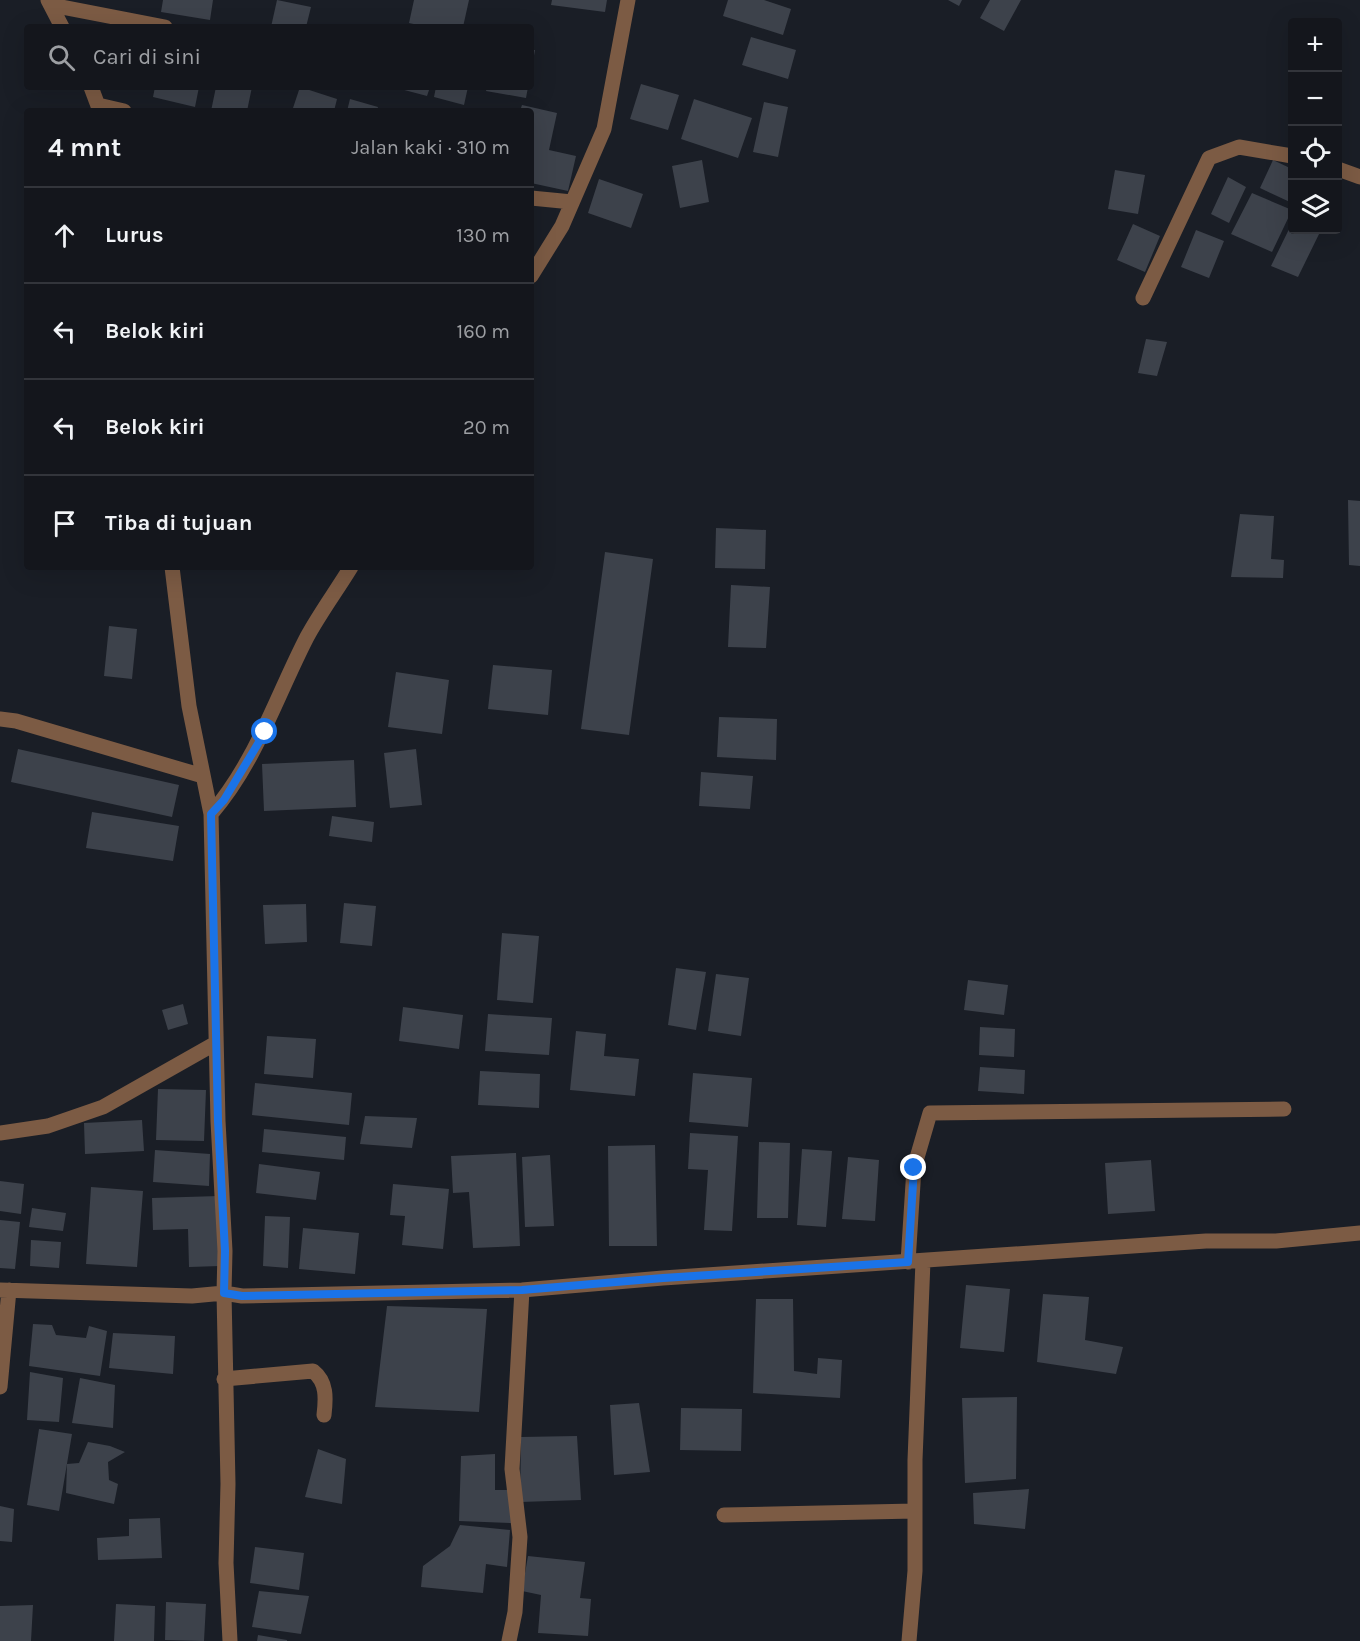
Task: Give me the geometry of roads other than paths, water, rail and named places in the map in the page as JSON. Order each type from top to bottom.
[{"type":"street","points":[[534,271],[562,226],[604,129],[628,0]]},
{"type":"street","points":[[50,2],[61,24]]},
{"type":"street","points":[[50,2],[151,24]]},
{"type":"street","points":[[92,90],[99,108]]},
{"type":"street","points":[[1143,298],[1209,158],[1239,147],[1288,155]]},
{"type":"street","points":[[1342,170],[1360,177]]},
{"type":"street","points":[[534,198],[572,202]]},
{"type":"street","points":[[172,570],[189,706],[211,814],[216,1043],[225,1251],[224,1379],[228,1484],[226,1563],[230,1641]]},
{"type":"street","points":[[211,814],[224,800],[265,732],[308,637],[349,570]]},
{"type":"street","points":[[0,719],[16,721],[202,776]]},
{"type":"street","points":[[0,1133],[48,1126],[103,1107],[216,1043]]},
{"type":"street","points":[[909,1641],[915,1571],[914,1168],[930,1113],[1284,1109]]},
{"type":"street","points":[[0,1387],[5,1290],[192,1296],[224,1293],[242,1296],[522,1290],[663,1278],[1206,1241],[1276,1241],[1360,1233]]},
{"type":"street","points":[[509,1641],[515,1612],[520,1537],[512,1469],[522,1290]]},
{"type":"street","points":[[224,1379],[313,1371],[320,1376],[326,1395],[324,1414]]},
{"type":"street","points":[[724,1515],[915,1511]]}]
